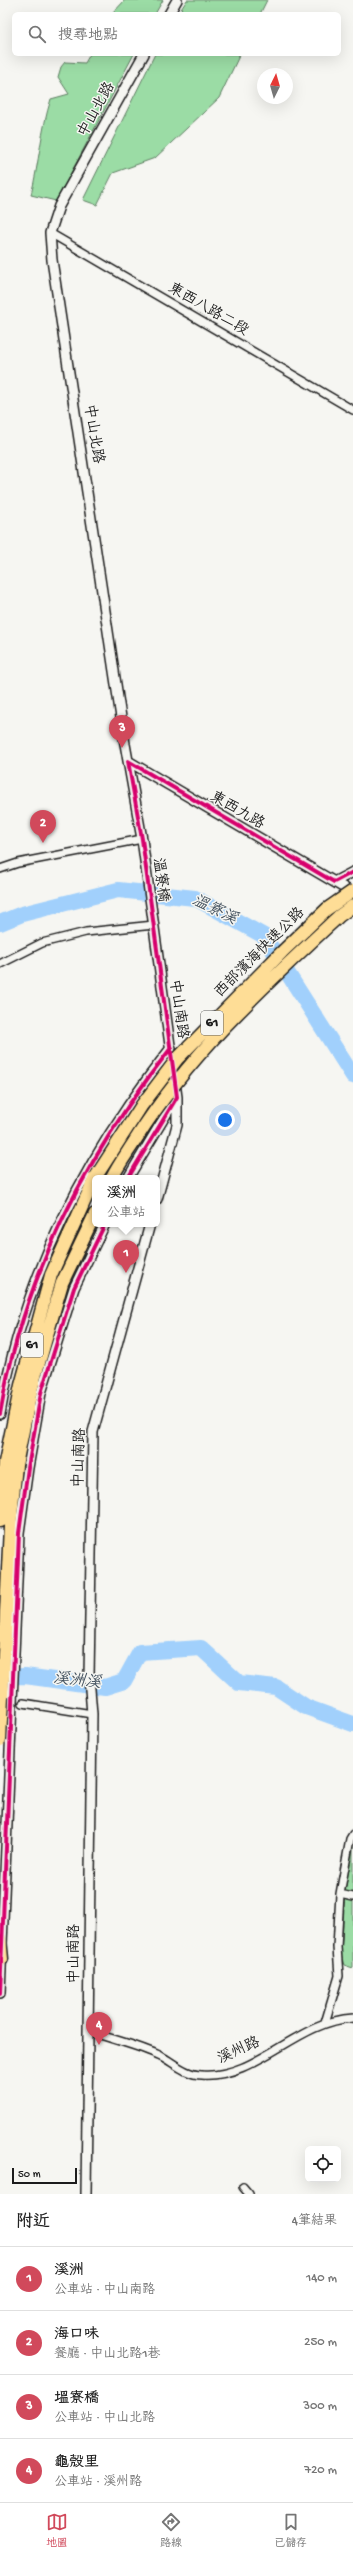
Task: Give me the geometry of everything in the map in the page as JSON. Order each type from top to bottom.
[{"type":"highway","name":"西部濱海快速公路","points":[[97,1175],[142,1105],[177,1059],[327,909],[353,892]]},
{"type":"highway","name":"西部濱海快速公路","points":[[114,1175],[153,1112],[185,1070],[253,997],[339,916],[353,906]]},
{"type":"highway","name":"西部濱海快速公路","points":[[0,1521],[5,1462],[21,1385],[51,1275],[92,1185]]},
{"type":"highway","name":"61","points":[[0,1740],[10,1526],[16,1465],[31,1390],[62,1282],[92,1220]]},
{"type":"highway","points":[[0,1938],[2,1959]]},
{"type":"street","points":[[169,12],[177,0]]},
{"type":"street","name":"中山北路","points":[[142,839],[128,761],[52,260],[50,233],[59,206],[143,56]]},
{"type":"street","name":"東西八路二段","points":[[50,233],[353,410]]},
{"type":"street","name":"東西九路","points":[[128,761],[353,892]]},
{"type":"street","points":[[0,869],[18,863],[142,839]]},
{"type":"street","name":"溫寮橋","points":[[142,839],[154,924]]},
{"type":"street","points":[[334,882],[353,872]]},
{"type":"street","points":[[0,964],[42,943],[86,932],[154,924]]},
{"type":"street","name":"中山南路","points":[[154,924],[177,1097],[177,1125],[160,1188]]},
{"type":"street","points":[[0,1414],[18,1335],[37,1277],[73,1197],[101,1146],[139,1088],[171,1048]]},
{"type":"street","points":[[130,1175],[177,1097]]},
{"type":"street","points":[[0,1993],[20,1533],[28,1468],[41,1393],[74,1288],[104,1227]]},
{"type":"street","name":"中山南路","points":[[86,2194],[89,2031],[89,1828],[92,1714],[89,1677],[93,1432],[149,1227]]},
{"type":"street","points":[[23,1703],[92,1714]]},
{"type":"street","points":[[325,2023],[339,1976],[337,1946],[340,1894],[350,1839],[353,1834]]},
{"type":"street","points":[[340,1894],[353,1897]]},
{"type":"street","name":"溪州路","points":[[89,2031],[134,2045],[161,2056],[193,2074],[202,2076],[224,2074],[251,2063],[301,2033],[325,2023],[353,2018]]},
{"type":"street","points":[[243,2187],[249,2194]]},
{"type":"green space","points":[[125,0],[163,0],[156,12],[114,12]]},
{"type":"green space","points":[[187,0],[267,0],[261,12],[179,12]]},
{"type":"green space","points":[[89,56],[133,56],[56,201],[31,195],[51,99],[69,94],[58,77],[61,67],[65,62],[85,63]]},
{"type":"green space","points":[[154,56],[239,56],[219,98],[155,158],[113,173],[97,205],[83,200]]},
{"type":"green space","points":[[353,1842],[353,1968],[344,1965],[341,1955],[345,1893]]},
{"type":"waterway","name":"溫寮溪","points":[[0,923],[22,914],[118,890],[195,898],[264,936],[353,1076]]},
{"type":"waterway","name":"溪洲溪","points":[[0,1677],[25,1676],[105,1687],[124,1681],[140,1652],[201,1648],[239,1683],[276,1687],[306,1707],[353,1724]]},
{"type":"cycle path","points":[[128,761],[334,882],[353,872]]},
{"type":"cycle path","points":[[128,761],[142,839],[177,1097],[130,1175]]},
{"type":"cycle path","points":[[0,1414],[10,1364],[24,1314],[62,1220],[112,1131],[140,1089],[171,1048]]},
{"type":"cycle path","points":[[0,1993],[19,1533],[41,1393],[74,1288],[104,1227]]},
{"type":"place","name":"塭寮橋","points":[[122,748]]},
{"type":"place","name":"海口味","points":[[43,843]]},
{"type":"place","name":"溪洲","points":[[126,1273]]},
{"type":"place","name":"龜殼里","points":[[99,2045]]}]
